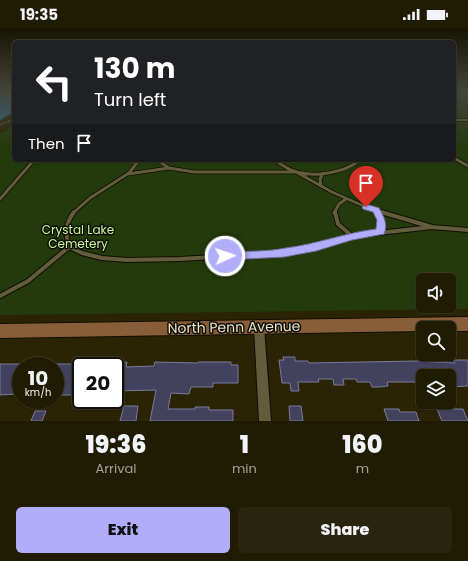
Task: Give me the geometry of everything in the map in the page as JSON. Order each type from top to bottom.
[{"type":"main road","name":"North Penn Avenue","points":[[0,331],[468,324]]},
{"type":"street","points":[[259,327],[265,421]]},
{"type":"lane","points":[[456,120],[468,121]]},
{"type":"lane","points":[[456,159],[468,166]]},
{"type":"lane","points":[[0,199],[32,162]]},
{"type":"lane","points":[[69,247],[65,232],[69,219],[79,207],[106,187],[128,174],[137,162]]},
{"type":"lane","points":[[160,162],[169,168]]},
{"type":"lane","points":[[278,162],[346,199],[432,227]]},
{"type":"lane","points":[[128,174],[169,168],[194,172],[220,173],[323,172],[349,168],[357,162]]},
{"type":"lane","points":[[321,186],[320,178],[323,172]]},
{"type":"lane","points":[[346,199],[339,204],[334,213],[338,224],[352,236]]},
{"type":"lane","points":[[376,210],[381,220],[380,232]]},
{"type":"lane","points":[[69,247],[82,253],[102,258],[126,260],[180,259],[284,253],[316,247],[352,236],[380,232],[432,227],[468,230]]},
{"type":"lane","points":[[0,296],[9,293],[39,273],[69,247]]},
{"type":"path","points":[[0,125],[12,120]]},
{"type":"green space","name":"Crystal Lake Cemetery","points":[[456,110],[468,110],[468,309],[456,309],[456,273],[416,273],[416,310],[0,315],[0,132],[4,132],[12,126],[12,162],[456,162]]},
{"type":"water","points":[[0,110],[12,110],[12,113],[0,120]]},
{"type":"building","points":[[283,357],[295,357],[295,361],[308,361],[309,363],[416,361],[455,363],[454,361],[456,360],[468,360],[468,386],[456,387],[456,369],[416,369],[416,385],[415,382],[387,382],[388,386],[372,387],[370,382],[357,382],[356,379],[343,379],[344,385],[334,385],[333,379],[318,379],[319,382],[298,382],[299,391],[291,391],[290,383],[282,383],[279,360],[284,360]]},
{"type":"building","points":[[124,362],[127,362],[126,367],[154,366],[155,362],[231,362],[231,365],[238,365],[238,383],[213,383],[213,387],[191,387],[189,394],[171,393],[168,409],[195,409],[195,407],[209,407],[209,410],[233,410],[233,421],[150,421],[156,390],[124,391]]},
{"type":"building","points":[[0,364],[12,364],[12,394],[0,395]]},
{"type":"building","points":[[64,364],[72,364],[72,395],[64,395]]},
{"type":"building","points":[[124,406],[138,406],[136,421],[120,421]]},
{"type":"building","points":[[289,406],[301,406],[303,421],[290,421]]},
{"type":"building","points":[[384,409],[399,409],[400,412],[416,412],[419,421],[388,421]]},
{"type":"building","points":[[437,409],[463,409],[468,421],[442,421]]},
{"type":"building","points":[[35,411],[46,411],[42,421],[31,421]]},
{"type":"route","points":[[225,256],[284,253],[316,247],[352,236],[380,232],[381,220],[376,210],[366,207]]}]
